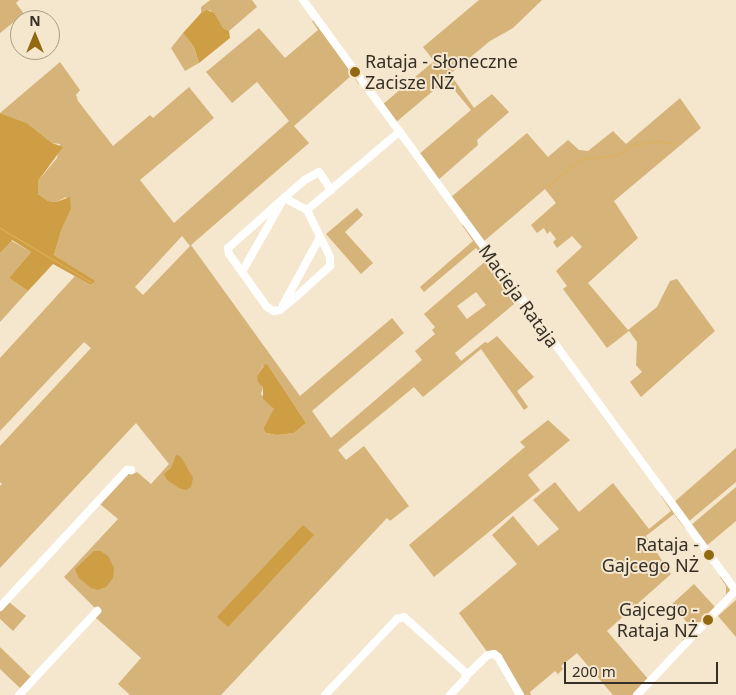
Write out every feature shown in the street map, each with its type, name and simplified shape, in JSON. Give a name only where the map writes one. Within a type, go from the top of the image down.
[{"type":"street","name":"Macieja Rataja","points":[[303,0],[736,591]]},
{"type":"street","points":[[307,210],[399,132]]},
{"type":"street","points":[[284,198],[307,210],[330,258],[330,267],[280,310],[274,311],[269,308],[229,254],[229,246],[284,198],[305,180],[319,172],[331,190]]},
{"type":"street","points":[[242,272],[284,198]]},
{"type":"street","points":[[280,310],[320,237]]},
{"type":"street","points":[[0,607],[127,470],[131,470]]},
{"type":"street","points":[[637,695],[736,591]]},
{"type":"street","points":[[19,695],[97,611]]},
{"type":"street","points":[[325,695],[397,619],[402,617],[409,619],[465,671],[466,676]]},
{"type":"street","points":[[450,695],[488,655],[494,654],[498,657],[520,695]]},
{"type":"shaded area","points":[[0,0],[19,0],[16,3],[21,10],[10,10],[10,25],[0,33]]},
{"type":"shaded area","points":[[210,0],[252,0],[257,7],[229,31],[223,28],[210,10],[201,13],[201,7]]},
{"type":"shaded area","points":[[479,0],[542,0],[513,28],[490,41],[450,74],[474,108],[492,94],[509,112],[477,140],[478,145],[437,181],[418,155],[471,110],[446,80],[395,123],[382,105],[434,61],[423,47]]},
{"type":"shaded area","points":[[207,10],[214,13],[223,28],[229,31],[230,38],[199,63],[194,47],[183,33],[201,13]]},
{"type":"shaded area","points":[[315,20],[351,73],[360,82],[359,84],[352,75],[294,126],[309,143],[191,245],[300,396],[392,318],[404,333],[312,411],[331,438],[422,360],[415,351],[435,334],[432,330],[435,327],[424,314],[488,259],[519,300],[455,353],[461,361],[485,342],[488,343],[497,336],[534,377],[517,391],[528,407],[524,410],[481,349],[423,397],[414,387],[338,450],[346,460],[364,446],[409,506],[390,521],[387,518],[221,695],[130,695],[118,684],[141,658],[95,617],[96,609],[64,577],[118,519],[100,504],[128,473],[131,475],[137,472],[151,484],[169,464],[136,423],[0,568],[0,486],[2,484],[0,482],[0,446],[91,348],[84,342],[0,431],[0,358],[75,276],[91,285],[94,281],[54,255],[61,231],[71,209],[66,197],[56,202],[48,201],[38,194],[38,181],[57,158],[60,144],[52,143],[27,123],[0,113],[60,62],[80,90],[76,95],[78,101],[113,146],[150,115],[153,118],[189,87],[214,118],[140,180],[174,223],[289,121],[257,82],[232,103],[206,72],[259,28],[285,58],[318,30],[312,21]],"holes":[[[182,236],[190,246],[143,295],[135,287]],[[476,292],[486,305],[467,319],[457,306]],[[268,365],[306,423],[294,433],[277,435],[266,433],[263,429],[273,414],[274,409],[261,394],[263,387],[257,376],[263,366]]]},
{"type":"shaded area","points":[[183,33],[194,47],[199,63],[185,71],[171,48]]},
{"type":"shaded area","points":[[680,98],[701,128],[614,201],[638,238],[588,283],[628,330],[657,307],[670,281],[677,279],[715,331],[641,397],[630,382],[642,372],[636,365],[637,342],[629,331],[607,348],[563,289],[567,286],[556,271],[582,247],[572,236],[557,248],[553,242],[556,239],[550,231],[547,234],[544,228],[537,233],[531,225],[556,203],[545,189],[483,242],[450,198],[527,133],[548,157],[568,140],[579,150],[588,151],[613,131],[626,144]]},
{"type":"shaded area","points":[[0,113],[27,123],[52,143],[63,147],[38,181],[38,194],[48,201],[56,202],[70,197],[71,209],[61,231],[54,255],[95,281],[91,285],[53,264],[28,291],[9,278],[31,252],[12,240],[0,253]]},
{"type":"shaded area","points":[[357,208],[363,215],[345,232],[373,263],[361,274],[326,234]]},
{"type":"shaded area","points":[[462,225],[465,225],[486,255],[483,257],[476,248],[424,292],[420,287],[473,241]]},
{"type":"shaded area","points":[[10,240],[31,252],[9,278],[28,291],[0,322],[0,253]]},
{"type":"shaded area","points":[[265,364],[268,365],[306,423],[294,433],[277,435],[266,433],[263,429],[274,409],[263,399],[263,387],[258,382],[257,376]]},
{"type":"shaded area","points":[[548,420],[570,440],[528,475],[540,490],[434,577],[409,545],[525,447],[520,442]]},
{"type":"shaded area","points":[[736,448],[736,482],[688,522],[673,503]]},
{"type":"shaded area","points":[[176,455],[180,456],[193,478],[191,487],[186,490],[167,480],[164,474],[171,468]]},
{"type":"shaded area","points":[[555,482],[579,512],[613,483],[649,529],[671,511],[661,496],[663,496],[686,526],[685,529],[674,514],[646,536],[671,574],[607,631],[648,679],[634,695],[613,695],[577,653],[561,666],[563,669],[558,674],[560,677],[555,671],[530,692],[531,695],[522,695],[499,653],[488,653],[459,613],[517,564],[492,535],[513,516],[538,546],[559,529],[533,500]]},
{"type":"shaded area","points":[[736,487],[736,521],[705,547],[690,526]]},
{"type":"shaded area","points":[[303,525],[314,535],[228,627],[217,617]]},
{"type":"shaded area","points":[[94,551],[100,551],[108,556],[114,568],[113,578],[106,587],[98,590],[91,588],[79,578],[75,569]]},
{"type":"shaded area","points":[[723,576],[731,590],[715,607],[726,594],[726,586],[720,577]]},
{"type":"shaded area","points":[[694,584],[715,607],[683,641],[693,630],[672,604]]},
{"type":"shaded area","points":[[736,600],[736,637],[718,616]]},
{"type":"shaded area","points":[[9,602],[26,616],[13,631],[0,619],[0,609]]},
{"type":"shaded area","points":[[0,647],[32,678],[21,689],[0,669]]},
{"type":"waterway","points":[[547,187],[581,159],[618,155],[633,145],[657,141],[675,144]]},
{"type":"waterway","points":[[0,228],[91,282]]},
{"type":"place","name":"Rataja - Słoneczne Zacisze NŻ","points":[[355,72]]},
{"type":"place","name":"Rataja - Gajcego NŻ","points":[[709,555]]},
{"type":"place","name":"Gajcego - Rataja NŻ","points":[[708,620]]}]
